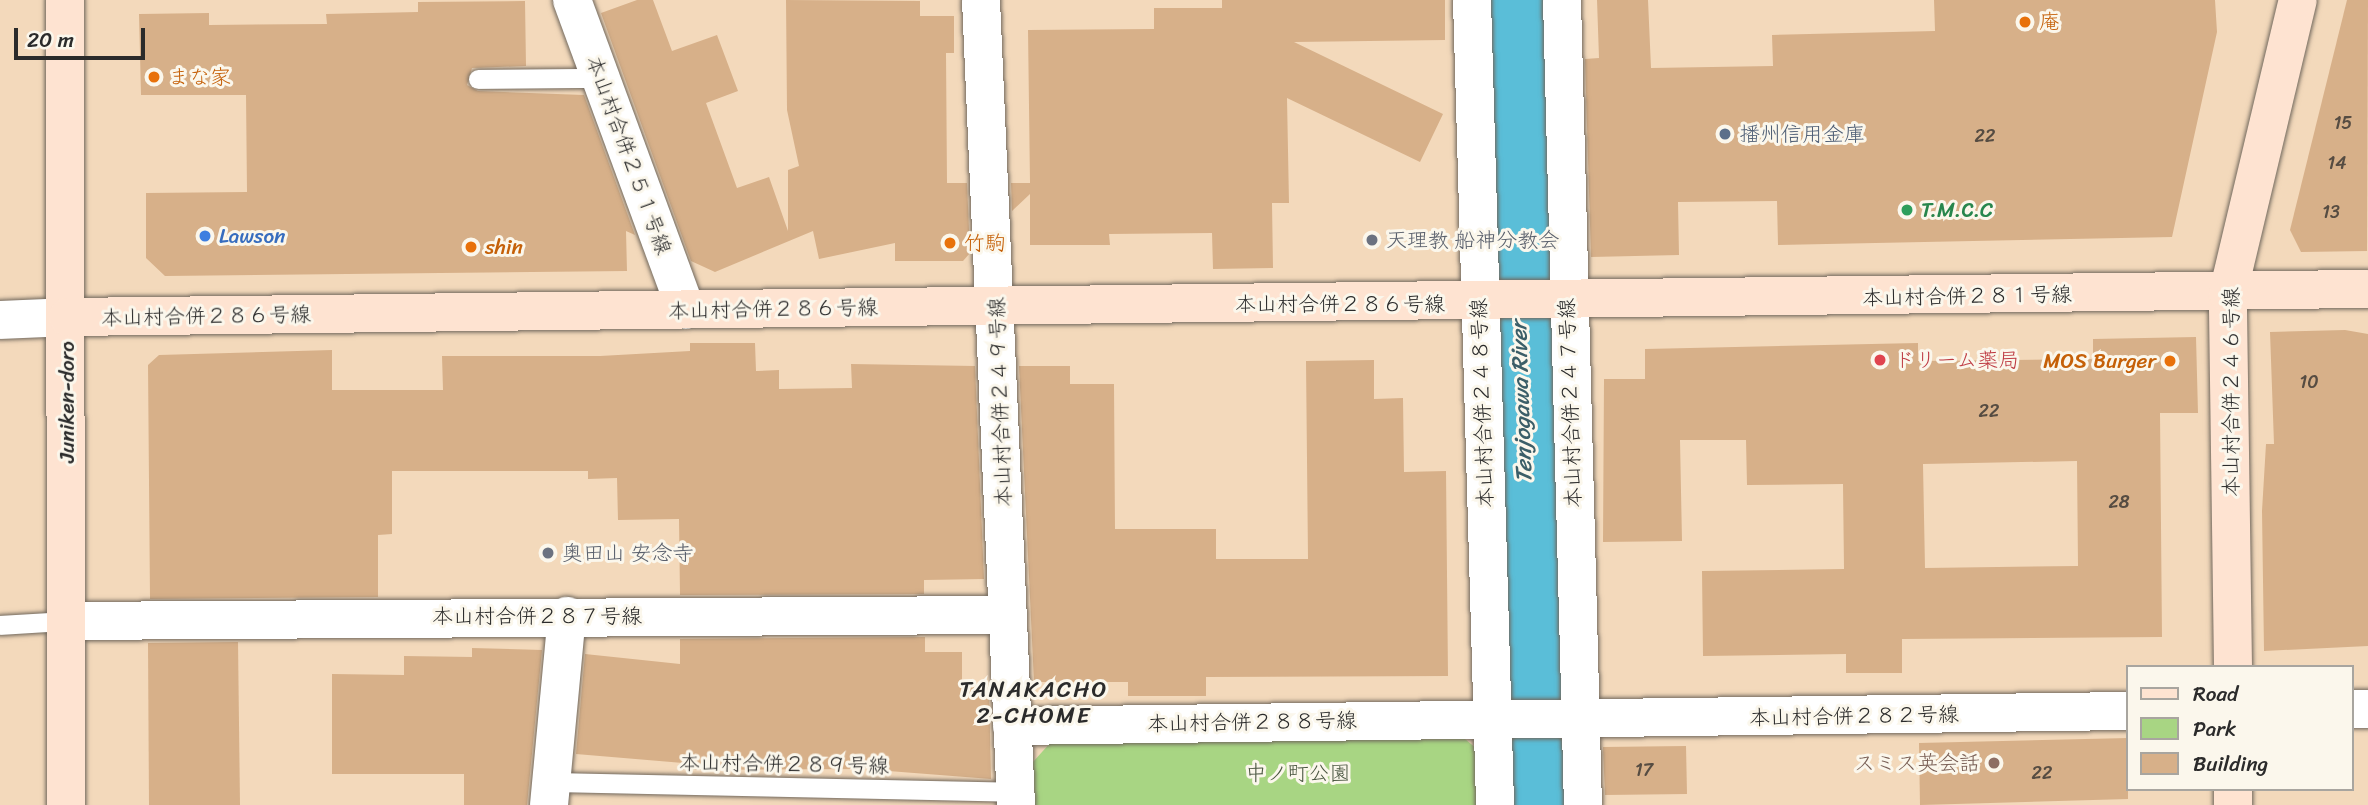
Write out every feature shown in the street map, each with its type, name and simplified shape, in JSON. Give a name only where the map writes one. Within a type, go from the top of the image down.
[{"type":"street","name":"Juniken-doro","points":[[65,0],[68,317],[66,805]]},
{"type":"street","name":"本山村合併２５１号線","points":[[572,0],[686,310]]},
{"type":"street","name":"本山村合併２４９号線","points":[[981,0],[998,306],[1007,615],[1016,798]]},
{"type":"street","name":"本山村合併２４８号線","points":[[1472,0],[1495,805]]},
{"type":"street","name":"本山村合併２４７号線","points":[[1562,0],[1566,300],[1583,805]]},
{"type":"street","name":"本山村合併２４６号線","points":[[2233,665],[2228,293],[2298,0]]},
{"type":"street","name":"本山村合併２８１号線","points":[[1479,303],[2368,289]]},
{"type":"street","name":"本山村合併２８６号線","points":[[68,317],[1479,303]]},
{"type":"street","points":[[0,320],[68,317]]},
{"type":"street","name":"本山村合併２８７号線","points":[[66,621],[1007,615]]},
{"type":"street","points":[[550,794],[567,616]]},
{"type":"street","name":"本山村合併２８２号線","points":[[1492,717],[1580,720],[2126,711]]},
{"type":"street","name":"本山村合併２８８号線","points":[[1012,726],[1492,717]]},
{"type":"lane","points":[[478,79],[599,78]]},
{"type":"lane","points":[[0,625],[66,621]]},
{"type":"lane","name":"本山村合併２８９号線","points":[[550,794],[1016,798]]},
{"type":"green space","name":"中ノ町公園","points":[[1465,739],[1483,754],[1484,805],[1035,805],[1033,762],[1051,742]]},
{"type":"building","points":[[637,0],[653,0],[672,51],[717,35],[738,91],[706,103],[737,188],[769,177],[788,231],[788,170],[799,166],[787,110],[786,0],[920,1],[920,16],[954,16],[954,53],[946,53],[947,183],[967,183],[970,253],[963,261],[895,261],[895,243],[819,259],[813,231],[715,272],[691,261],[601,13]]},
{"type":"building","points":[[1222,0],[1445,0],[1445,40],[1294,42],[1443,114],[1420,162],[1287,98],[1289,203],[1272,203],[1273,268],[1213,269],[1212,233],[1109,234],[1110,245],[1030,245],[1030,194],[1012,211],[1011,183],[1030,183],[1028,30],[1154,29],[1154,8],[1222,8]]},
{"type":"building","points":[[1597,0],[1648,0],[1651,68],[1773,66],[1772,35],[1935,31],[1934,0],[2215,0],[2217,32],[2172,237],[1778,245],[1777,201],[1678,202],[1679,255],[1591,257],[1585,59],[1599,58]]},
{"type":"building","points":[[2347,0],[2368,0],[2367,251],[2301,252],[2290,230]]},
{"type":"building","points":[[525,1],[526,66],[472,68],[467,85],[478,91],[584,95],[635,235],[626,231],[627,271],[165,276],[146,258],[146,193],[247,192],[246,95],[141,95],[139,14],[209,13],[209,25],[327,24],[326,14],[418,12],[418,2]]},
{"type":"building","points":[[2345,330],[2368,334],[2368,646],[2264,651],[2262,511],[2266,444],[2274,444],[2270,332]]},
{"type":"building","points":[[2196,337],[2198,413],[2160,413],[2162,637],[1902,639],[1902,673],[1846,673],[1846,654],[1703,656],[1702,571],[1844,569],[1843,484],[1747,485],[1746,440],[1680,440],[1682,541],[1603,542],[1604,379],[1645,379],[1645,349],[1918,343],[1918,361],[2093,359],[2093,339]],"holes":[[[2077,461],[2078,566],[1925,568],[1923,464]]]},
{"type":"building","points":[[690,343],[755,343],[756,371],[779,370],[779,389],[852,388],[851,364],[975,366],[984,579],[924,580],[924,594],[680,595],[679,519],[618,520],[617,478],[588,479],[588,471],[392,471],[392,534],[378,535],[378,597],[150,599],[148,365],[159,355],[332,350],[332,390],[443,390],[442,356],[600,356],[690,351]]},
{"type":"building","points":[[1374,360],[1374,399],[1403,398],[1404,472],[1446,471],[1448,676],[1206,677],[1206,696],[1128,696],[1128,682],[1034,682],[1019,366],[1070,366],[1070,384],[1114,384],[1115,529],[1216,529],[1216,559],[1308,559],[1306,361]]},
{"type":"building","points":[[925,637],[925,652],[962,652],[962,687],[989,687],[991,779],[863,769],[683,770],[683,763],[576,754],[585,654],[680,664],[680,639]]},
{"type":"building","points":[[238,642],[240,805],[149,805],[148,643]]},
{"type":"building","points":[[472,648],[542,650],[527,805],[464,805],[464,774],[332,774],[332,674],[404,675],[404,656],[472,657]]},
{"type":"building","points":[[2126,738],[2128,799],[1920,805],[1919,743]]},
{"type":"building","points":[[1686,746],[1687,794],[1605,795],[1603,747]]},
{"type":"waterway","name":"Tenjogawa River","points":[[1510,0],[1534,805]]},
{"type":"place","name":"庵","points":[[2025,22]]},
{"type":"place","name":"まな家","points":[[154,77]]},
{"type":"place","name":"播州信用金庫","points":[[1725,134]]},
{"type":"place","name":"T.M.C.C","points":[[1907,210]]},
{"type":"place","name":"Lawson","points":[[205,236]]},
{"type":"place","name":"天理教 船神分教会","points":[[1372,240]]},
{"type":"place","name":"竹駒","points":[[950,243]]},
{"type":"place","name":"shin","points":[[471,247]]},
{"type":"place","name":"ドリーム薬局","points":[[1880,360]]},
{"type":"place","name":"MOS Burger","points":[[2170,361]]},
{"type":"place","name":"奥田山 安念寺","points":[[548,553]]},
{"type":"place","name":"スミス英会話","points":[[1994,763]]},
{"type":"district","name":"TANAKACHO 2-CHOME","points":[[1034,703]]}]
